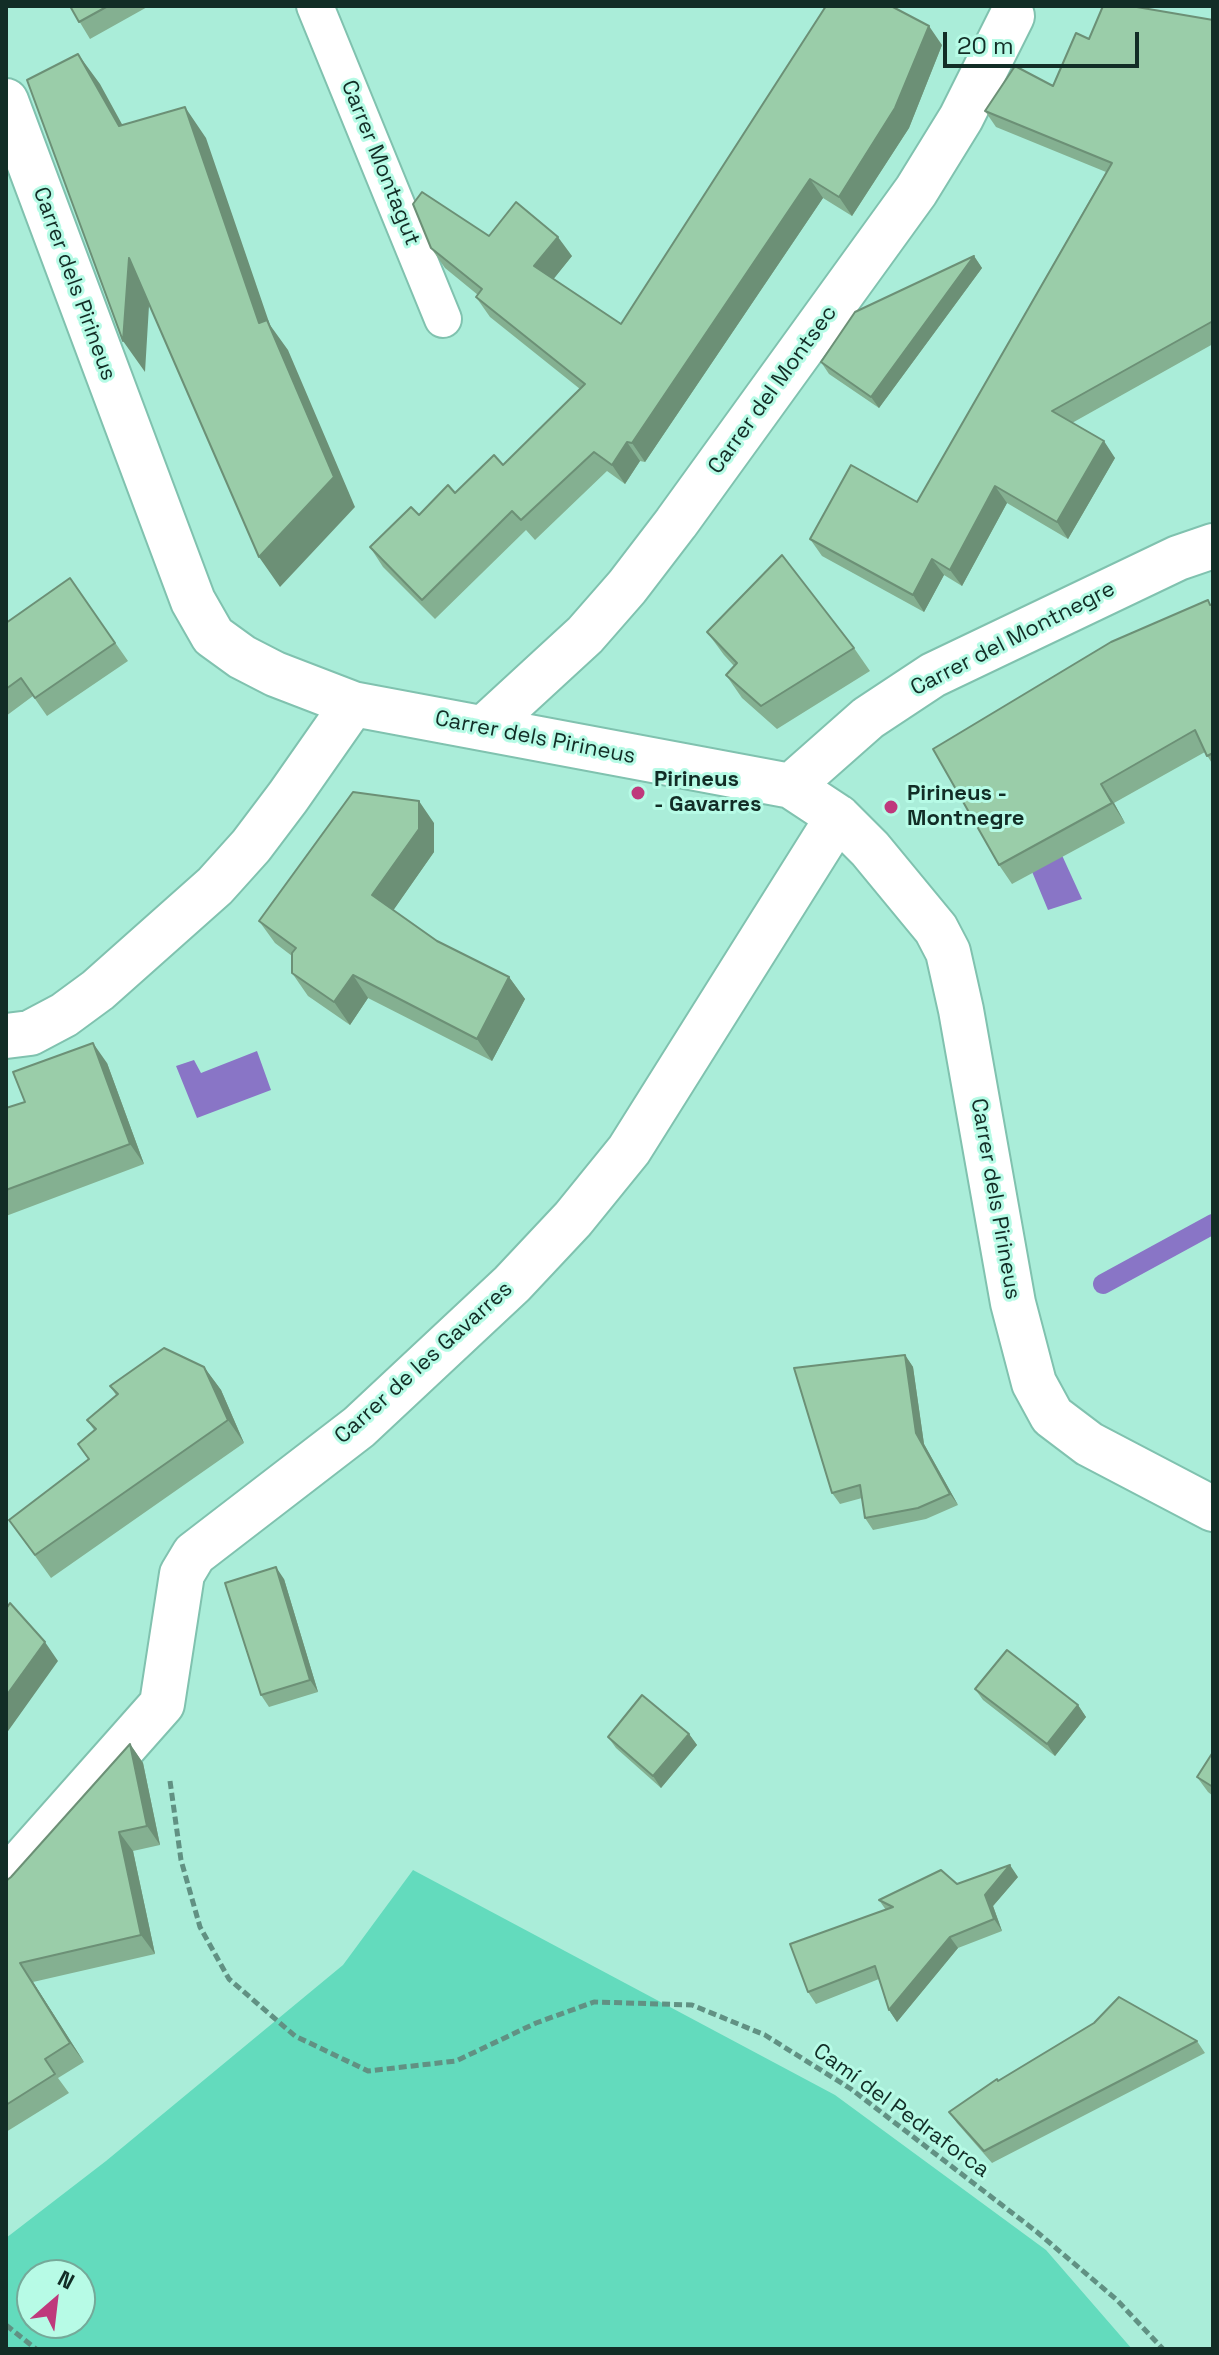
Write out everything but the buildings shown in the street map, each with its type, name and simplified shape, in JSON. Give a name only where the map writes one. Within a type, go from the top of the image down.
[{"type":"street","name":"Carrer del Montsec","points":[[485,727],[585,635],[676,523],[916,191],[961,118],[1012,16]]},
{"type":"street","name":"Carrer dels Pirineus","points":[[6,101],[193,601],[213,636],[242,657],[275,674],[353,704],[791,786],[838,817],[870,849],[936,929],[948,952],[1013,1303],[1034,1383],[1052,1416],[1089,1444],[1213,1509]]},
{"type":"street","name":"Carrer del Montnegre","points":[[791,786],[868,718],[933,675],[1178,558],[1213,546]]},
{"type":"street","points":[[6,1036],[30,1033],[64,1015],[98,990],[215,886],[251,846],[353,704]]},
{"type":"street","name":"Carrer de les Gavarres","points":[[162,1704],[182,1574],[187,1563],[194,1554],[359,1427],[512,1284],[573,1219],[629,1150],[838,817]]},
{"type":"street","points":[[6,1880],[162,1704]]},
{"type":"lane","name":"Carrer Montagut","points":[[315,6],[443,319]]},
{"type":"path","name":"Camí del Pedraforca","points":[[162,1704],[181,1860],[200,1927],[229,1979],[295,2036],[368,2071],[456,2061],[536,2023],[594,2002],[692,2005],[765,2035],[851,2089],[1037,2232],[1117,2300],[1163,2349]]},
{"type":"path","points":[[6,2325],[36,2349]]},
{"type":"green space","points":[[413,1870],[835,2095],[1046,2250],[1132,2349],[6,2349],[6,2238],[106,2161],[343,1965]]},
{"type":"shaded area","points":[[1055,840],[1082,899],[1048,910],[1023,850]]},
{"type":"shaded area","points":[[257,1051],[271,1090],[197,1118],[176,1066],[194,1060],[201,1073]]},
{"type":"waterway","points":[[1103,1284],[1213,1224]]},
{"type":"place","name":"Pirineus - Gavarres","points":[[638,793]]},
{"type":"place","name":"Pirineus - Montnegre","points":[[891,807]]}]
